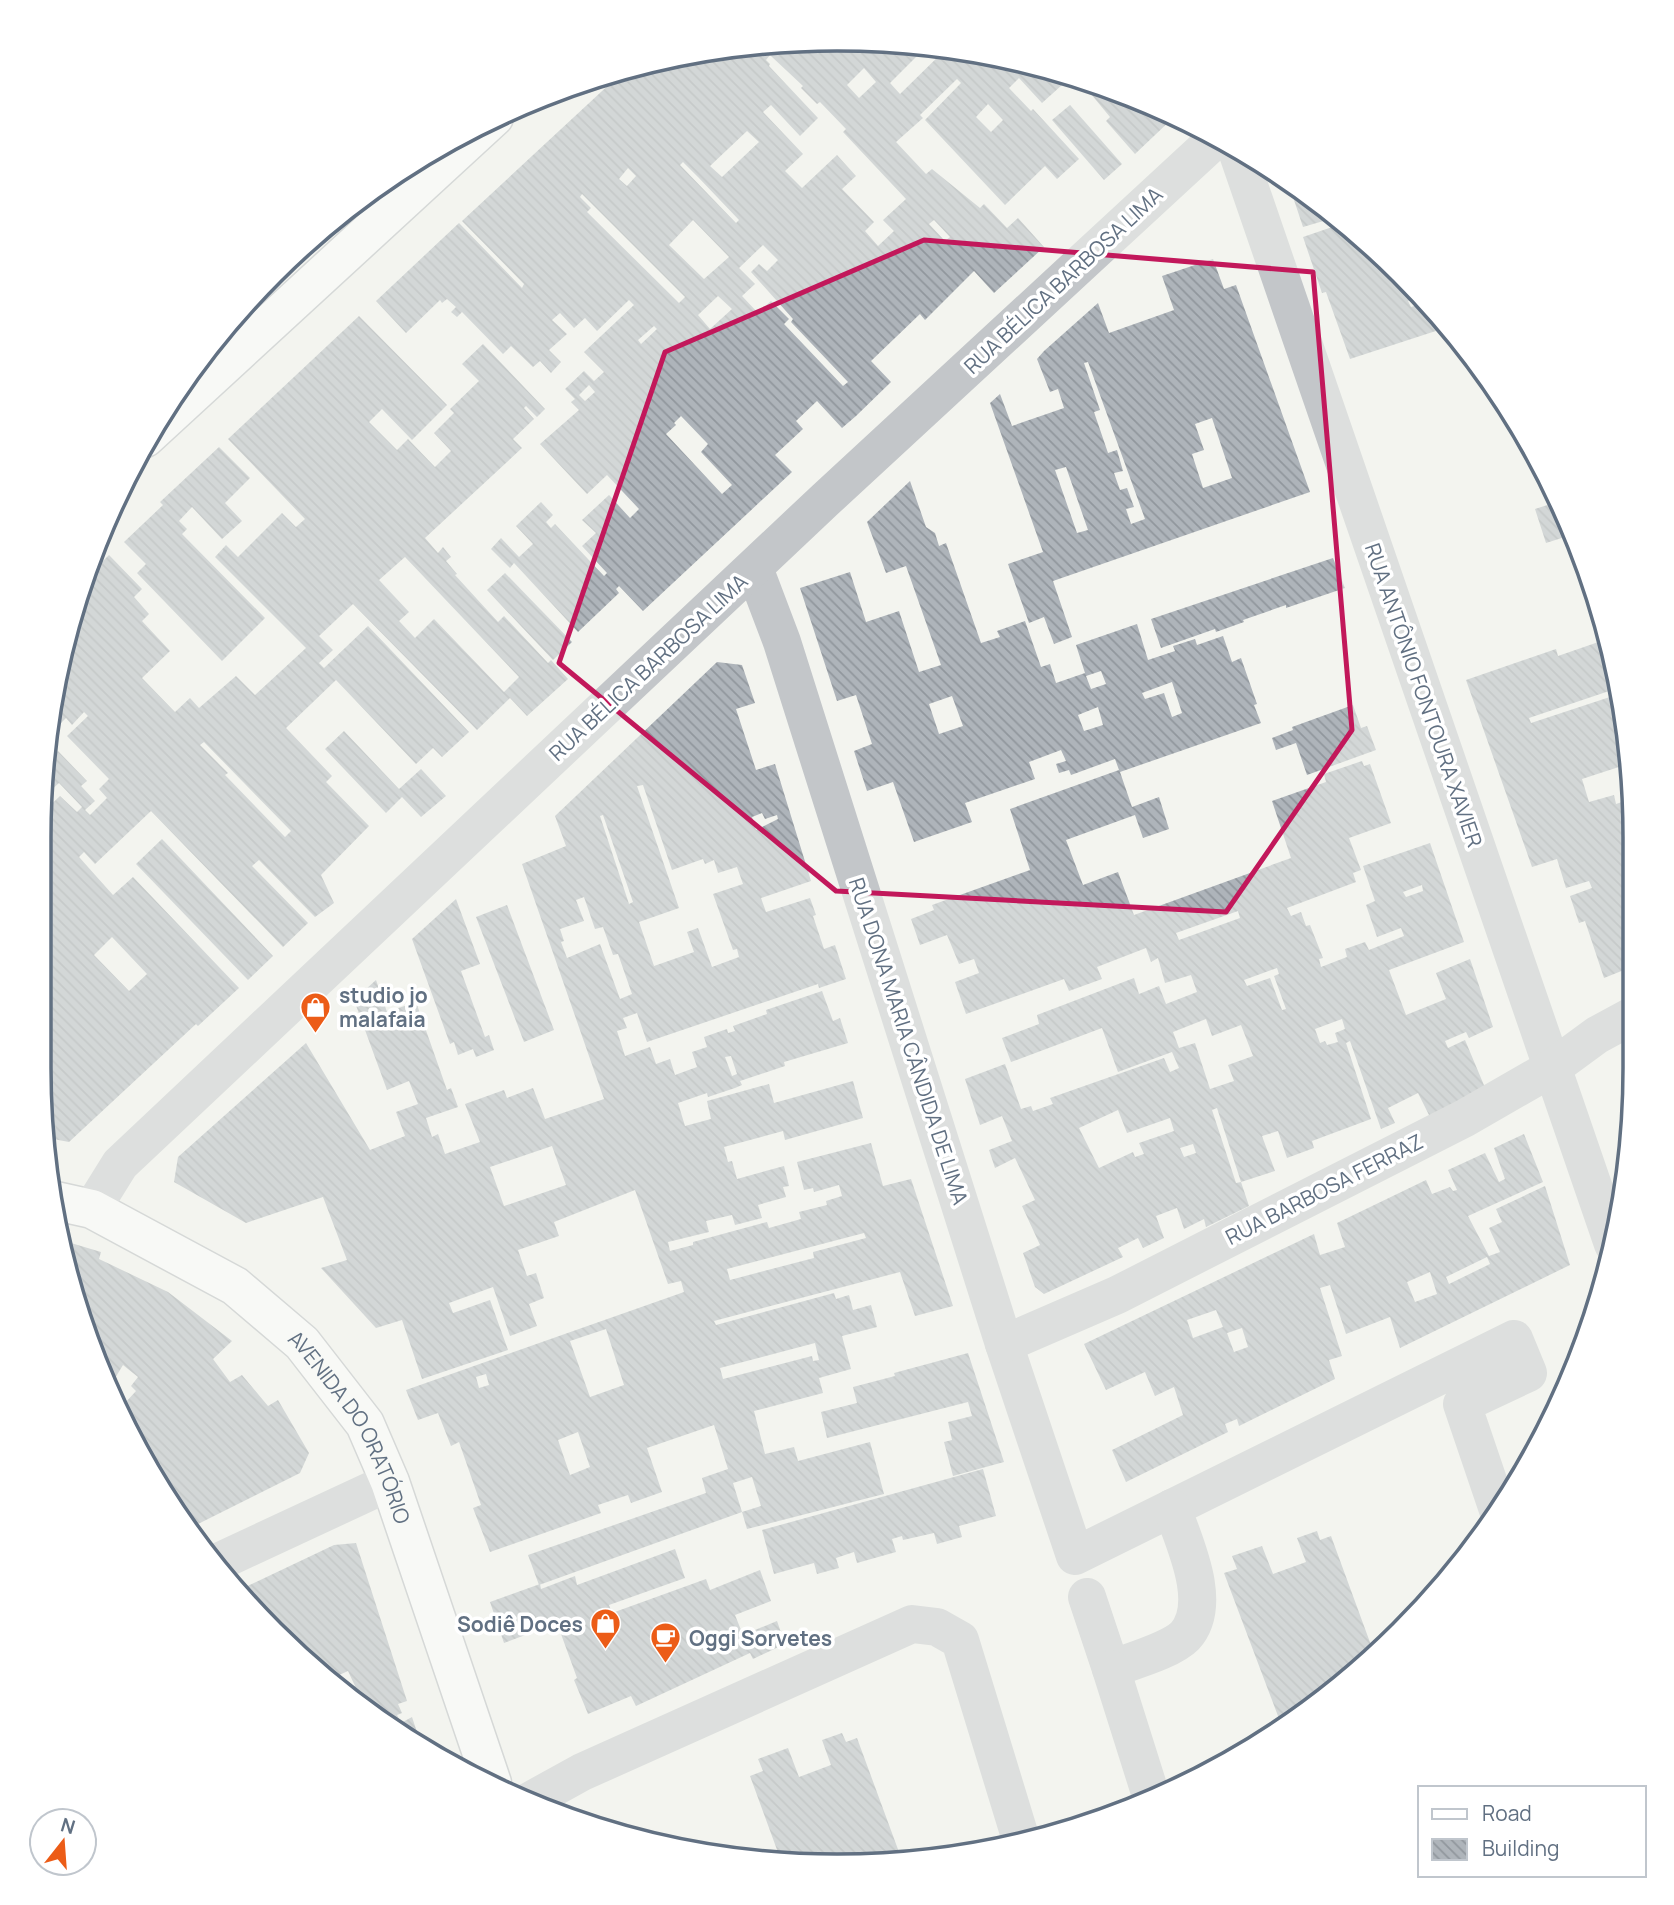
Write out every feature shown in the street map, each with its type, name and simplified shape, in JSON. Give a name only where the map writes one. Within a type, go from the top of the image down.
[{"type":"main road","points":[[179,407],[462,146]]},
{"type":"main road","name":"AVENIDA DO ORATÓRIO","points":[[74,1205],[235,1286],[302,1343],[365,1424],[390,1482],[489,1773]]},
{"type":"street","name":"RUA BÉLICA BARBOSA LIMA","points":[[74,1205],[1209,145]]},
{"type":"street","name":"RUA ANTÔNIO FONTOURA XAVIER","points":[[1242,164],[1607,1226]]},
{"type":"street","name":"RUA DONA MARIA CÂNDIDA DE LIMA","points":[[754,568],[782,642],[1004,1343],[1076,1556],[1172,1508]]},
{"type":"street","name":"RUA BARBOSA FERRAZ","points":[[1004,1343],[1117,1295],[1465,1118],[1552,1068],[1597,1035],[1623,1021]]},
{"type":"street","points":[[1111,1669],[1159,1651],[1185,1635],[1197,1611],[1197,1580],[1172,1508],[1514,1339],[1528,1373],[1462,1404],[1494,1499]]},
{"type":"street","points":[[224,1559],[390,1482]]},
{"type":"street","points":[[1087,1597],[1149,1789]]},
{"type":"street","points":[[540,1795],[582,1772],[912,1624],[937,1627],[960,1640],[1019,1832]]},
{"type":"highlighted area","points":[[924,240],[1313,272],[1352,730],[1226,912],[836,891],[559,663],[665,352]]},
{"type":"building","points":[[837,51],[918,55],[890,83],[900,94],[938,57],[990,66],[1063,84],[1042,103],[1019,78],[1009,88],[1031,111],[1033,109],[1079,159],[1057,179],[1045,166],[1005,205],[925,120],[961,83],[957,79],[920,115],[923,118],[896,142],[926,174],[932,169],[980,208],[984,204],[1007,228],[1018,218],[1044,247],[994,293],[974,271],[925,320],[920,314],[871,361],[891,382],[856,416],[842,428],[817,401],[796,421],[803,429],[775,455],[792,472],[643,611],[619,586],[616,589],[619,593],[578,632],[514,563],[510,568],[491,549],[501,538],[519,557],[533,544],[516,526],[541,502],[553,515],[546,522],[551,528],[555,524],[604,576],[607,573],[582,546],[596,533],[582,520],[609,495],[630,518],[639,509],[607,475],[587,494],[540,444],[579,410],[571,402],[575,399],[565,389],[584,371],[594,381],[604,372],[584,352],[634,305],[629,300],[597,331],[585,318],[574,328],[560,313],[552,320],[567,334],[549,350],[561,362],[551,373],[540,361],[533,367],[511,346],[503,354],[462,312],[457,317],[451,312],[456,307],[447,299],[442,303],[440,300],[406,333],[376,301],[459,223],[522,288],[524,284],[462,221],[608,85],[684,66],[734,57]],"holes":[[[770,55],[803,86],[801,88],[817,104],[820,102],[846,129],[843,132],[906,199],[883,220],[894,231],[878,246],[865,231],[874,222],[842,189],[856,176],[837,155],[802,188],[785,171],[803,154],[763,112],[771,105],[800,136],[818,118],[766,60]],[[864,68],[876,82],[859,98],[847,85]],[[988,104],[1003,120],[991,132],[976,117]],[[747,131],[759,142],[722,177],[710,166]],[[683,162],[739,220],[736,223],[680,165]],[[628,168],[636,176],[627,186],[619,179]],[[582,194],[685,297],[679,303],[587,212],[591,208],[580,197]],[[693,220],[729,257],[704,279],[669,245]],[[934,220],[950,237],[945,241],[929,224]],[[763,245],[778,260],[767,271],[759,264],[751,272],[793,319],[791,322],[848,382],[843,386],[784,324],[789,319],[771,301],[758,313],[742,296],[755,284],[739,268]],[[718,296],[732,309],[710,329],[698,315]],[[654,326],[657,329],[641,344],[638,340]],[[589,385],[595,392],[585,401],[579,395]],[[681,416],[708,444],[701,452],[732,485],[722,494],[666,434],[676,425],[674,423]]]},
{"type":"building","points":[[1089,92],[1167,124],[1135,154],[1106,121],[1110,117]]},
{"type":"building","points":[[1070,105],[1122,164],[1104,180],[1052,120]]},
{"type":"building","points":[[1293,196],[1325,221],[1303,227]]},
{"type":"building","points":[[1332,227],[1393,281],[1411,300],[1408,301],[1411,307],[1416,306],[1438,330],[1350,359],[1326,292],[1322,293],[1303,237]]},
{"type":"building","points":[[1213,259],[1224,289],[1236,285],[1310,492],[1053,581],[1072,637],[1054,644],[1044,617],[1029,623],[1008,564],[1043,552],[990,403],[1000,394],[1012,426],[1064,408],[1058,389],[1050,392],[1037,359],[1098,303],[1109,333],[1174,310],[1162,276]],"holes":[[[1088,362],[1145,519],[1131,524],[1126,509],[1134,507],[1127,488],[1120,490],[1114,473],[1123,471],[1117,450],[1108,453],[1094,412],[1100,410],[1084,363]],[[1212,418],[1232,478],[1203,488],[1192,454],[1204,450],[1195,424]],[[1066,467],[1088,530],[1077,533],[1055,470]]]},
{"type":"building","points":[[359,316],[447,405],[412,440],[382,409],[369,422],[397,450],[408,439],[435,467],[451,451],[434,433],[454,413],[450,409],[479,381],[462,364],[483,344],[545,409],[537,417],[526,406],[524,408],[534,419],[513,439],[522,448],[425,538],[438,553],[443,547],[451,557],[446,561],[457,574],[455,575],[498,622],[504,616],[548,663],[551,660],[568,679],[527,716],[510,698],[477,730],[353,604],[319,636],[333,650],[319,663],[324,668],[368,626],[469,732],[442,757],[433,748],[416,764],[336,680],[286,728],[332,776],[326,782],[369,826],[321,875],[334,903],[315,917],[259,860],[252,866],[308,923],[283,947],[151,811],[95,864],[84,852],[79,857],[113,895],[133,877],[239,988],[198,1026],[196,1024],[69,1142],[54,1139],[51,1068],[52,804],[60,796],[77,812],[82,807],[59,783],[52,789],[52,786],[55,754],[58,751],[87,781],[81,786],[95,801],[85,810],[90,815],[107,798],[99,789],[109,779],[67,736],[88,716],[84,712],[72,725],[66,718],[59,725],[78,634],[100,564],[109,555],[142,589],[134,597],[149,614],[142,621],[170,651],[142,678],[175,712],[190,698],[199,708],[236,676],[255,695],[306,648],[215,557],[226,545],[238,557],[282,513],[296,527],[305,519],[228,439]],"holes":[[[405,557],[519,677],[504,692],[434,619],[415,638],[399,621],[409,612],[379,580]],[[204,742],[291,831],[285,837],[225,775],[228,773],[200,745]],[[112,937],[147,974],[129,991],[94,955]]]},
{"type":"building","points":[[219,447],[250,478],[225,503],[242,521],[222,539],[192,507],[179,521],[187,529],[182,534],[265,618],[222,661],[137,573],[146,564],[124,542],[163,505],[160,502]]},
{"type":"building","points":[[910,481],[926,527],[935,533],[939,546],[946,543],[981,643],[1000,637],[997,631],[1025,621],[1041,667],[1050,664],[1056,683],[1085,673],[1076,645],[1137,624],[1148,660],[1175,651],[1173,646],[1195,639],[1197,645],[1223,636],[1232,662],[1241,658],[1261,723],[1120,772],[1132,807],[1159,797],[1169,829],[1143,838],[1135,815],[1066,840],[1083,885],[1118,872],[1134,915],[1291,858],[1272,801],[1326,782],[1324,774],[1362,761],[1364,766],[1370,764],[1391,823],[1349,838],[1361,870],[1353,873],[1356,882],[1287,908],[1291,916],[1301,912],[1306,926],[1310,925],[1323,958],[1319,959],[1321,967],[1347,957],[1345,949],[1365,942],[1369,950],[1404,936],[1401,928],[1377,937],[1366,905],[1375,901],[1363,866],[1430,843],[1464,942],[1389,970],[1406,1015],[1446,999],[1436,973],[1470,959],[1493,1027],[1469,1038],[1466,1032],[1445,1041],[1448,1048],[1465,1040],[1486,1090],[1430,1117],[1418,1093],[1388,1108],[1395,1123],[1381,1129],[1350,1041],[1346,1043],[1371,1119],[1312,1141],[1314,1148],[1287,1158],[1278,1131],[1262,1136],[1275,1171],[1241,1182],[1249,1206],[1206,1227],[1204,1219],[1184,1229],[1177,1208],[1156,1216],[1164,1238],[1143,1248],[1138,1238],[1118,1248],[1123,1257],[1044,1294],[1035,1287],[1023,1253],[1040,1245],[1022,1206],[1035,1200],[1015,1158],[995,1168],[989,1150],[1012,1141],[1002,1116],[980,1125],[965,1079],[1005,1064],[1021,1109],[1031,1106],[1033,1111],[1053,1104],[1050,1098],[1164,1058],[1170,1072],[1179,1068],[1172,1052],[1118,1072],[1102,1028],[1011,1062],[1002,1038],[1039,1024],[1037,1015],[1134,978],[1139,994],[1159,986],[1166,1004],[1197,992],[1191,975],[1165,983],[1158,958],[1151,962],[1146,948],[1097,967],[1102,979],[1069,991],[1064,979],[966,1014],[955,982],[979,973],[974,959],[959,964],[947,935],[920,945],[911,919],[934,910],[932,905],[1030,870],[1010,809],[1119,770],[1115,759],[1071,775],[1069,770],[1059,773],[1056,764],[1066,761],[1061,750],[1029,762],[1035,779],[965,803],[972,822],[914,842],[893,782],[867,791],[854,751],[872,744],[856,695],[837,701],[800,588],[850,572],[866,622],[899,611],[919,672],[941,665],[906,566],[886,573],[867,522]],"holes":[[[1101,671],[1106,684],[1091,689],[1086,676]],[[1172,682],[1182,713],[1172,717],[1164,693],[1145,699],[1142,693]],[[952,696],[963,726],[939,734],[929,704]],[[1098,707],[1103,725],[1084,731],[1078,715]],[[1422,885],[1423,891],[1406,897],[1403,892]],[[1238,911],[1240,918],[1179,940],[1176,933]],[[1277,968],[1279,974],[1274,976],[1286,1009],[1282,1010],[1270,978],[1247,986],[1244,980]],[[1206,1019],[1212,1036],[1241,1025],[1253,1056],[1228,1065],[1234,1081],[1210,1089],[1195,1043],[1179,1048],[1173,1032]],[[1342,1019],[1345,1029],[1335,1033],[1338,1042],[1327,1045],[1325,1041],[1320,1043],[1315,1029]],[[1217,1108],[1241,1182],[1236,1183],[1212,1110]],[[1118,1110],[1127,1133],[1170,1118],[1174,1131],[1139,1143],[1144,1154],[1135,1157],[1133,1152],[1099,1168],[1079,1128]],[[1193,1144],[1196,1153],[1184,1157],[1180,1148]]]},
{"type":"building","points":[[1549,505],[1564,537],[1546,543],[1535,509]]},
{"type":"building","points":[[1333,558],[1345,588],[1286,608],[1286,605],[1216,632],[1215,629],[1161,648],[1151,619]]},
{"type":"building","points":[[505,573],[572,642],[553,660],[487,590]]},
{"type":"building","points":[[1598,642],[1609,691],[1529,718],[1531,723],[1610,697],[1617,734],[1620,767],[1582,779],[1589,802],[1614,795],[1616,804],[1622,802],[1623,970],[1604,978],[1585,921],[1579,923],[1570,896],[1592,888],[1589,881],[1566,888],[1557,859],[1532,867],[1466,680],[1556,649],[1558,656]]},
{"type":"building","points":[[717,662],[742,665],[755,703],[736,709],[756,770],[775,764],[811,881],[761,898],[766,912],[810,898],[824,949],[835,945],[846,979],[819,988],[818,984],[647,1042],[637,1013],[623,1018],[627,1028],[617,1031],[625,1056],[650,1047],[656,1064],[670,1059],[675,1075],[697,1067],[692,1052],[707,1047],[704,1037],[727,1029],[728,1033],[735,1031],[733,1026],[767,1014],[766,1010],[822,991],[833,1021],[840,1018],[848,1043],[784,1062],[785,1066],[740,1081],[742,1085],[735,1088],[708,1097],[707,1093],[678,1103],[685,1126],[711,1119],[707,1101],[769,1084],[774,1103],[853,1081],[863,1118],[785,1140],[783,1131],[724,1147],[728,1162],[732,1161],[737,1179],[784,1166],[789,1186],[783,1187],[786,1197],[758,1205],[762,1218],[735,1225],[732,1215],[706,1221],[709,1232],[668,1242],[670,1251],[767,1222],[769,1228],[801,1219],[799,1212],[827,1205],[826,1201],[842,1196],[839,1185],[814,1192],[813,1188],[804,1190],[797,1162],[871,1143],[883,1186],[911,1179],[953,1306],[915,1316],[900,1272],[714,1321],[716,1325],[834,1293],[836,1299],[849,1295],[853,1310],[871,1305],[877,1327],[842,1336],[851,1369],[819,1378],[823,1393],[754,1411],[765,1454],[794,1447],[798,1461],[870,1442],[884,1494],[747,1529],[742,1512],[539,1585],[528,1555],[706,1493],[702,1478],[728,1469],[714,1425],[647,1448],[662,1492],[631,1503],[628,1495],[598,1505],[601,1513],[490,1552],[473,1508],[481,1505],[459,1442],[451,1446],[438,1413],[418,1420],[406,1390],[684,1292],[681,1281],[668,1284],[635,1190],[554,1222],[559,1236],[518,1250],[527,1276],[536,1273],[544,1298],[529,1304],[537,1326],[510,1336],[493,1287],[449,1303],[453,1313],[490,1300],[508,1350],[422,1379],[402,1320],[376,1328],[321,1268],[347,1260],[323,1197],[246,1223],[174,1182],[178,1157],[306,1043],[370,1150],[405,1136],[396,1112],[418,1104],[409,1081],[387,1090],[354,1000],[376,980],[387,1012],[416,1002],[447,1090],[451,1088],[458,1107],[426,1118],[432,1137],[438,1134],[445,1154],[480,1142],[465,1104],[504,1090],[507,1098],[533,1088],[545,1119],[604,1099],[522,864],[566,846],[555,816]],"holes":[[[643,785],[672,870],[703,859],[705,864],[714,860],[718,873],[737,867],[743,884],[713,894],[733,950],[737,949],[739,957],[712,967],[698,928],[687,932],[694,952],[654,966],[639,922],[679,908],[637,786]],[[762,813],[765,819],[777,815],[778,819],[756,830],[752,817]],[[603,815],[633,902],[629,904],[600,816]],[[584,897],[595,929],[603,927],[613,955],[618,954],[632,994],[620,999],[600,944],[567,958],[560,929],[584,921],[576,900]],[[731,1056],[737,1074],[732,1076],[725,1057]],[[552,1146],[566,1185],[504,1206],[490,1167]],[[864,1233],[866,1238],[813,1252],[814,1258],[730,1280],[727,1269]],[[606,1329],[624,1385],[590,1397],[570,1341]],[[815,1343],[819,1360],[813,1361],[812,1356],[723,1379],[720,1368]],[[486,1374],[489,1385],[479,1388],[476,1377]],[[578,1432],[590,1467],[570,1475],[558,1440]],[[752,1477],[761,1506],[742,1512],[733,1483]]]},
{"type":"building","points":[[1353,705],[1361,728],[1367,726],[1376,750],[1307,775],[1296,743],[1276,750],[1272,738],[1293,730],[1292,727]]},
{"type":"building","points":[[344,731],[399,789],[421,769],[446,796],[421,817],[402,797],[386,813],[325,749]]},
{"type":"building","points":[[162,839],[273,956],[248,980],[136,864]]},
{"type":"building","points":[[456,899],[480,964],[461,971],[485,1037],[489,1035],[494,1050],[476,1057],[473,1049],[458,1055],[454,1042],[450,1044],[412,939]]},
{"type":"building","points":[[507,905],[554,1030],[524,1042],[476,917]]},
{"type":"building","points":[[1524,1134],[1543,1182],[1468,1216],[1489,1256],[1500,1252],[1489,1228],[1502,1222],[1496,1209],[1545,1186],[1570,1265],[1400,1348],[1390,1317],[1346,1334],[1330,1285],[1320,1288],[1342,1356],[1329,1360],[1335,1379],[1239,1426],[1237,1419],[1225,1424],[1228,1432],[1126,1482],[1112,1450],[1183,1415],[1174,1387],[1155,1396],[1145,1372],[1106,1390],[1084,1344],[1314,1234],[1320,1255],[1345,1247],[1337,1223],[1426,1180],[1432,1194],[1450,1187],[1453,1191],[1457,1190],[1448,1170],[1485,1153],[1499,1182],[1505,1179],[1494,1148]],"holes":[[[1487,1257],[1490,1264],[1449,1284],[1446,1277]],[[1430,1272],[1437,1294],[1415,1302],[1407,1282]],[[1216,1310],[1223,1327],[1193,1338],[1187,1320]],[[1242,1328],[1248,1347],[1234,1352],[1227,1333]]]},
{"type":"building","points":[[71,1243],[101,1252],[99,1259],[168,1292],[232,1341],[213,1359],[230,1382],[242,1375],[268,1406],[278,1400],[309,1453],[300,1473],[197,1525],[156,1461],[132,1416],[126,1402],[136,1391],[131,1386],[138,1377],[123,1365],[115,1378],[92,1321]]},
{"type":"building","points":[[968,1353],[1004,1462],[953,1476],[944,1442],[952,1440],[948,1422],[972,1416],[968,1402],[827,1438],[821,1412],[857,1403],[853,1387]]},
{"type":"building","points":[[983,1469],[996,1516],[959,1526],[962,1537],[937,1544],[934,1533],[903,1540],[902,1536],[892,1539],[896,1552],[857,1563],[854,1552],[836,1558],[839,1568],[817,1574],[814,1563],[774,1574],[762,1530]]},
{"type":"building","points":[[1317,1531],[1320,1540],[1331,1536],[1371,1644],[1316,1692],[1279,1718],[1224,1573],[1237,1569],[1232,1556],[1262,1546],[1273,1574],[1306,1562],[1297,1538]]},
{"type":"building","points":[[356,1543],[407,1701],[398,1704],[402,1713],[397,1715],[401,1722],[352,1687],[355,1686],[348,1671],[338,1675],[319,1659],[281,1624],[246,1587],[334,1545]]},
{"type":"building","points":[[675,1549],[685,1578],[609,1605],[612,1613],[706,1579],[710,1590],[760,1570],[771,1601],[735,1615],[743,1635],[777,1621],[785,1644],[753,1659],[750,1653],[636,1706],[631,1696],[588,1714],[574,1680],[577,1678],[557,1623],[504,1643],[490,1602],[540,1584],[541,1589],[575,1576],[577,1585]]},
{"type":"building","points":[[412,1717],[417,1733],[401,1723]]},
{"type":"building","points":[[842,1733],[846,1742],[857,1738],[899,1852],[778,1852],[750,1776],[763,1771],[758,1759],[788,1748],[799,1777],[831,1765],[822,1740]]},
{"type":"place","name":"studio jo malafaia","points":[[316,1034]]},
{"type":"place","name":"Sodiê Doces","points":[[606,1651]]},
{"type":"place","name":"Oggi Sorvetes","points":[[666,1665]]}]
